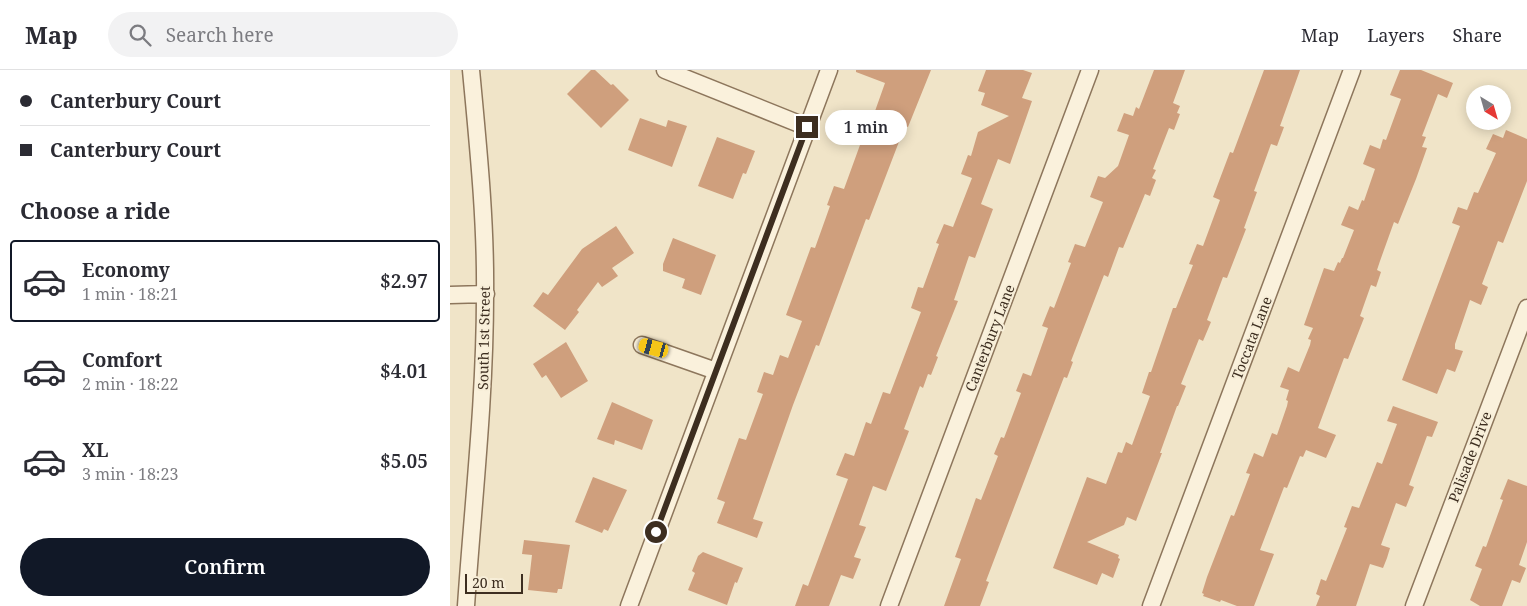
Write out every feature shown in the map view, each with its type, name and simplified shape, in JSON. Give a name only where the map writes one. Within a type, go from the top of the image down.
[{"type":"street","name":"South 1st Street","points":[[466,606],[484,367],[486,294],[481,186],[471,70]]},
{"type":"street","points":[[665,70],[807,127]]},
{"type":"street","points":[[629,606],[829,70]]},
{"type":"street","name":"Canterbury Lane","points":[[889,606],[1090,70]]},
{"type":"street","name":"Toccata Lane","points":[[1151,606],[1352,70]]},
{"type":"street","points":[[450,295],[486,294]]},
{"type":"street","name":"Palisade Drive","points":[[1414,606],[1527,308]]},
{"type":"street","points":[[642,345],[716,371]]},
{"type":"building","points":[[591,70],[595,70],[611,85],[613,84],[629,100],[601,128],[567,94]]},
{"type":"building","points":[[856,70],[931,70],[908,127],[905,126],[869,220],[866,219],[819,346],[816,345],[793,405],[753,519],[763,522],[757,538],[717,523],[725,502],[717,499],[739,438],[746,440],[763,394],[757,392],[764,372],[773,375],[780,355],[788,358],[802,321],[786,315],[811,247],[815,248],[830,206],[827,205],[834,186],[844,189],[860,145],[852,142],[859,124],[869,128],[885,83],[856,72]]},
{"type":"building","points":[[986,70],[1023,70],[1032,73],[1022,98],[1032,101],[1010,164],[998,159],[981,204],[993,209],[975,258],[969,256],[954,300],[958,301],[936,356],[938,357],[931,375],[928,374],[923,388],[920,386],[904,429],[909,431],[886,491],[873,486],[859,525],[866,527],[854,557],[861,559],[853,579],[841,575],[829,606],[795,606],[803,584],[808,586],[848,479],[836,475],[845,453],[854,456],[866,422],[871,424],[883,392],[890,394],[921,312],[911,308],[918,287],[923,288],[939,244],[936,243],[944,224],[953,227],[972,178],[961,174],[968,155],[971,156],[978,132],[1009,116],[981,105],[985,93],[978,91]]},
{"type":"building","points":[[1154,70],[1185,70],[1173,103],[1180,106],[1177,113],[1180,114],[1174,130],[1169,128],[1153,169],[1156,170],[1152,178],[1156,180],[1150,196],[1145,194],[1123,248],[1119,247],[1108,277],[1104,275],[1071,361],[1073,362],[1067,378],[1064,377],[986,581],[989,582],[980,606],[944,606],[961,559],[955,557],[976,498],[981,500],[998,456],[994,454],[1001,437],[1004,438],[1021,393],[1016,391],[1023,373],[1031,376],[1048,328],[1042,326],[1050,306],[1054,308],[1071,263],[1068,262],[1075,244],[1085,247],[1103,202],[1090,197],[1098,176],[1105,178],[1118,166],[1129,135],[1117,131],[1124,113],[1133,116],[1136,107],[1139,109]]},
{"type":"building","points":[[1264,70],[1300,70],[1280,126],[1284,127],[1277,146],[1271,144],[1254,191],[1257,192],[1244,228],[1246,229],[1227,278],[1223,277],[1207,320],[1211,322],[1203,341],[1199,339],[1181,384],[1186,386],[1136,521],[1127,517],[1124,525],[1087,542],[1119,555],[1118,558],[1120,559],[1113,578],[1102,573],[1097,585],[1053,568],[1087,477],[1106,484],[1118,452],[1122,453],[1126,442],[1132,445],[1150,396],[1142,393],[1149,372],[1151,372],[1173,308],[1176,308],[1193,265],[1189,264],[1197,244],[1203,246],[1220,200],[1213,197],[1230,152],[1233,153]]},
{"type":"building","points":[[1400,70],[1421,70],[1453,83],[1447,98],[1438,94],[1422,136],[1426,137],[1422,147],[1427,148],[1416,179],[1398,224],[1394,222],[1377,270],[1381,272],[1376,287],[1371,285],[1360,316],[1364,318],[1348,359],[1344,358],[1318,428],[1336,435],[1326,458],[1306,450],[1303,457],[1300,456],[1287,488],[1284,487],[1260,550],[1274,554],[1254,606],[1237,606],[1203,596],[1204,594],[1202,593],[1207,577],[1231,515],[1234,516],[1250,474],[1246,473],[1254,453],[1263,457],[1272,433],[1277,435],[1287,406],[1288,401],[1286,400],[1289,390],[1280,387],[1288,367],[1299,372],[1310,345],[1311,340],[1308,339],[1313,328],[1304,325],[1324,268],[1334,271],[1338,262],[1340,263],[1343,258],[1354,230],[1341,225],[1349,206],[1358,210],[1362,200],[1364,201],[1375,169],[1363,164],[1370,145],[1380,149],[1383,139],[1386,140],[1401,99],[1390,95]]},
{"type":"building","points":[[640,118],[666,127],[668,120],[687,126],[672,167],[628,150]]},
{"type":"building","points":[[1506,130],[1527,139],[1527,181],[1503,243],[1498,241],[1482,284],[1488,287],[1481,305],[1470,300],[1455,344],[1455,349],[1463,351],[1455,372],[1447,369],[1437,394],[1402,380],[1460,226],[1452,223],[1458,207],[1467,210],[1474,192],[1478,193],[1496,153],[1486,149],[1493,134],[1503,138]]},
{"type":"building","points":[[717,137],[755,151],[746,174],[743,173],[733,199],[698,186]]},
{"type":"building","points":[[616,226],[634,253],[612,268],[618,276],[602,287],[598,282],[565,330],[533,306],[543,292],[548,295],[582,249]]},
{"type":"building","points":[[673,238],[716,255],[701,295],[682,288],[685,279],[663,271],[663,264]]},
{"type":"building","points":[[566,342],[588,381],[561,398],[546,375],[542,378],[533,364]]},
{"type":"building","points":[[612,402],[653,420],[642,450],[615,440],[614,445],[597,439]]},
{"type":"building","points":[[1393,406],[1438,422],[1432,437],[1427,436],[1409,485],[1414,487],[1406,507],[1396,503],[1381,545],[1390,548],[1387,558],[1383,568],[1370,564],[1356,606],[1316,606],[1320,596],[1316,594],[1321,579],[1326,581],[1347,528],[1344,527],[1352,506],[1359,508],[1377,462],[1382,464],[1397,424],[1387,421]]},
{"type":"building","points":[[593,477],[627,490],[608,531],[604,529],[602,533],[575,522]]},
{"type":"building","points":[[1508,479],[1527,486],[1527,542],[1519,565],[1526,568],[1520,583],[1512,580],[1502,606],[1480,606],[1470,600],[1482,569],[1475,566],[1483,546],[1486,547],[1503,500],[1500,499]]},
{"type":"building","points":[[524,540],[570,545],[562,589],[558,589],[557,593],[528,590],[532,555],[522,554]]},
{"type":"building","points":[[703,552],[743,568],[737,583],[735,582],[727,605],[688,590],[695,573],[692,571],[698,556]]},
{"type":"route","points":[[656,532],[807,127]]}]
